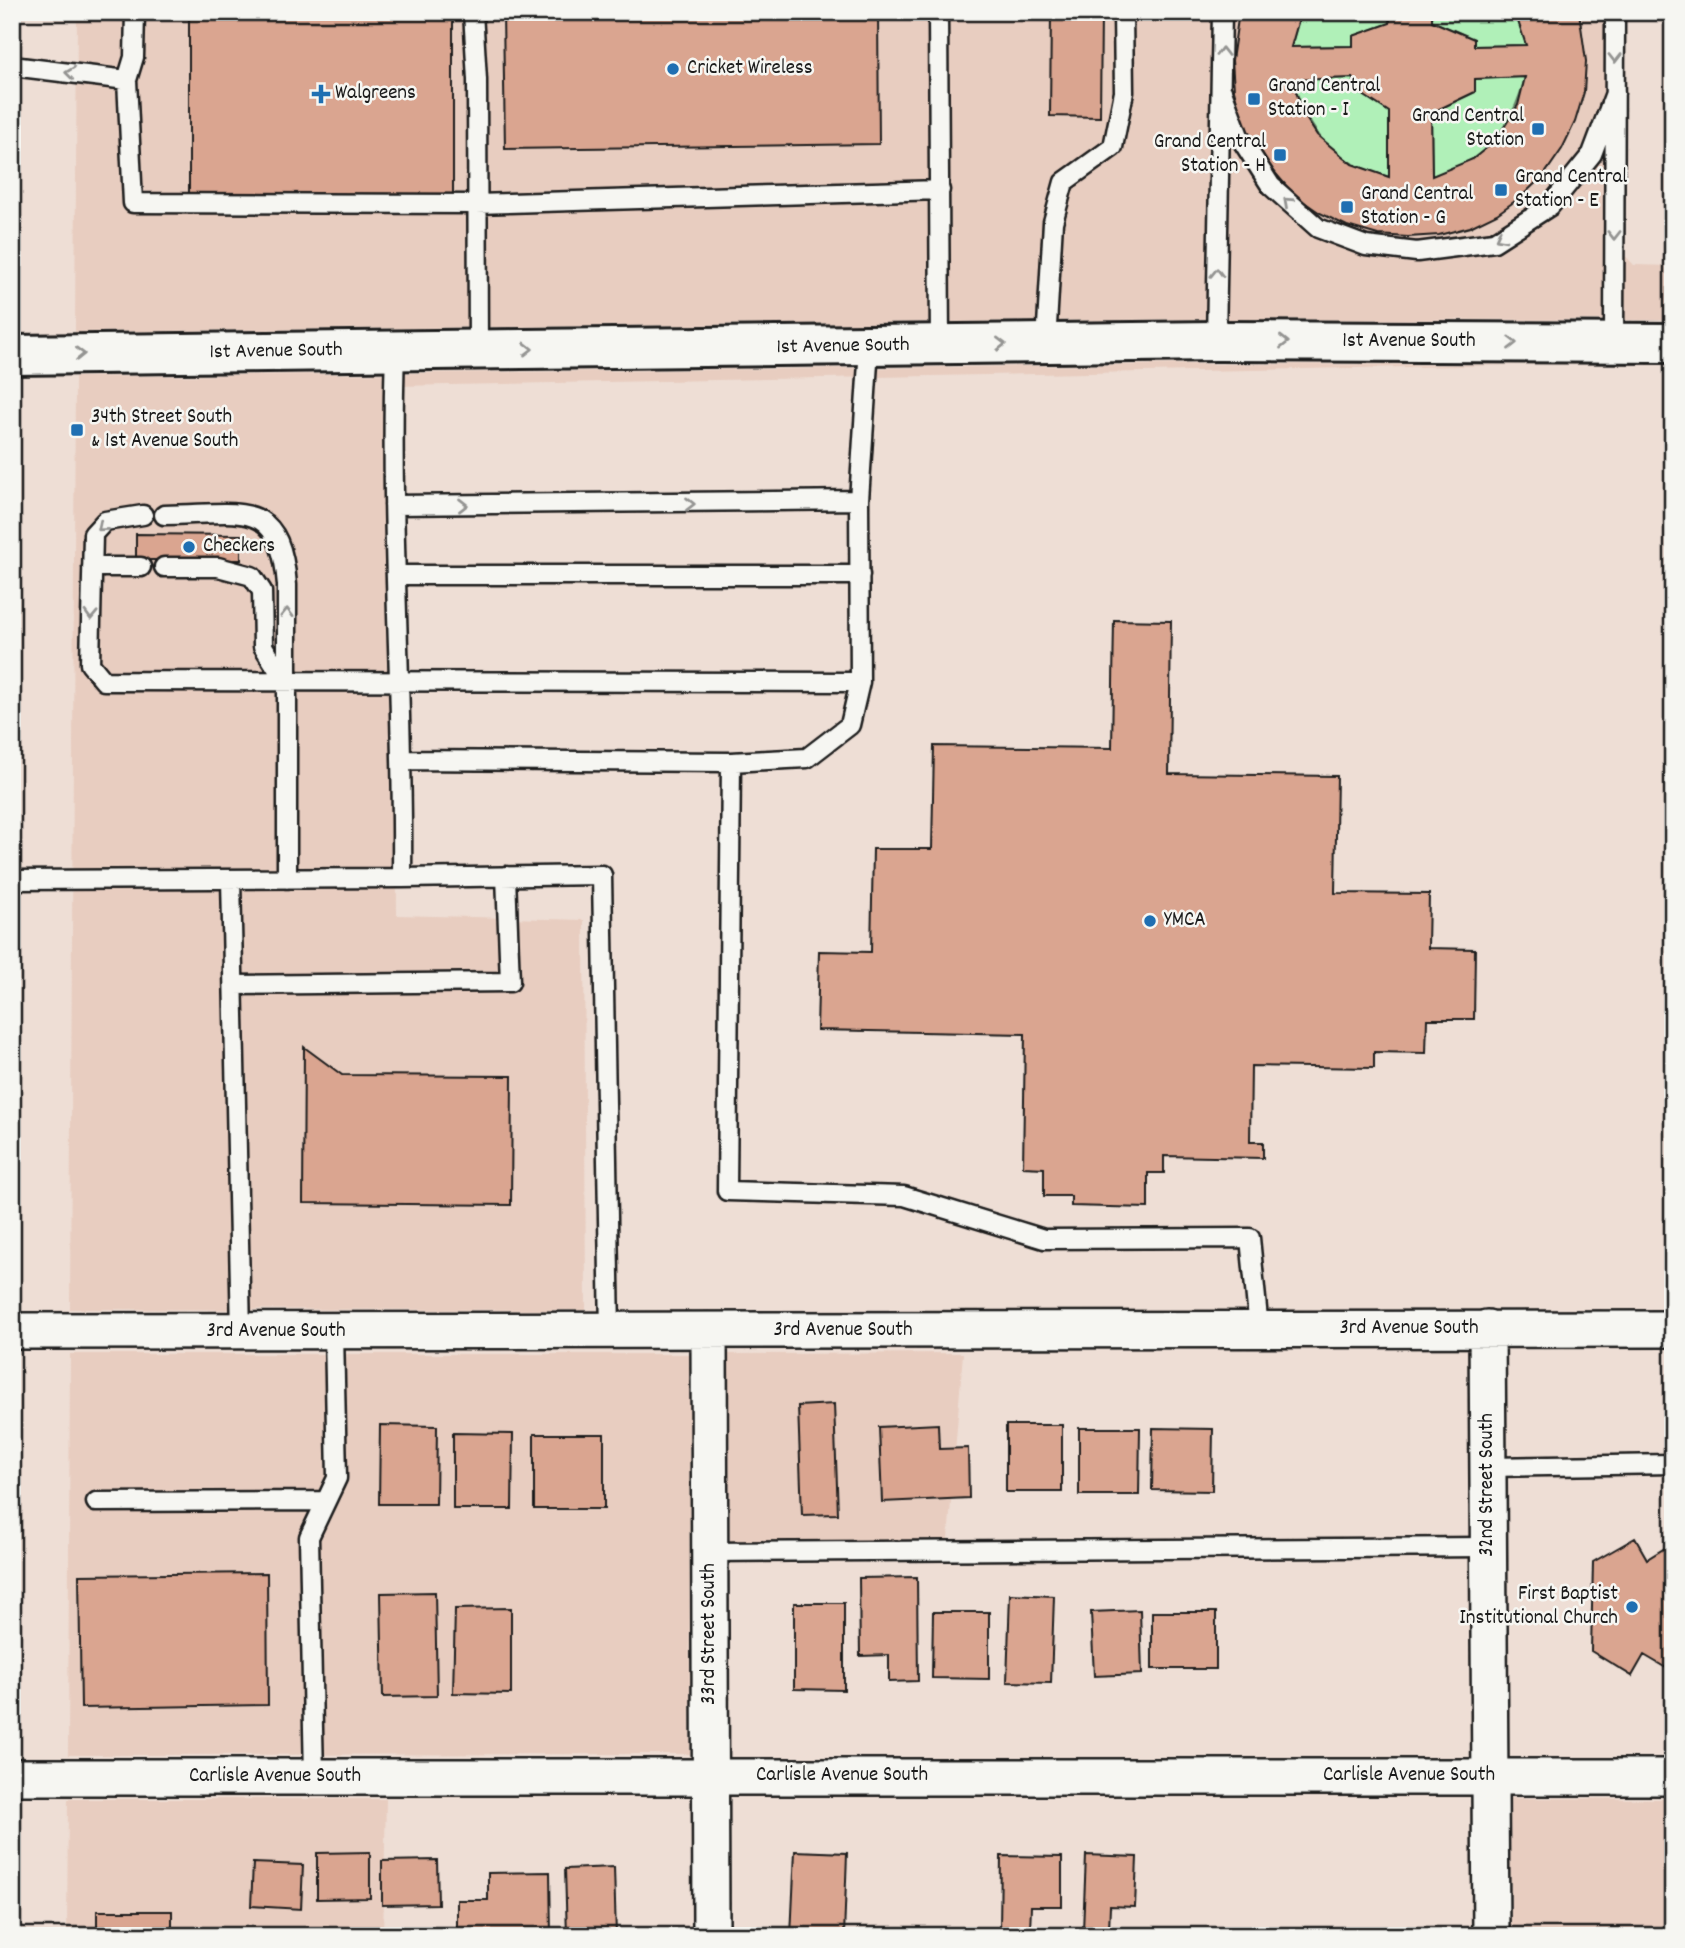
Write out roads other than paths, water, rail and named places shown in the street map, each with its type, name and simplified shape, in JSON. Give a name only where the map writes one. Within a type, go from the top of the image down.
[{"type":"main road","name":"1st Avenue South","points":[[12,355],[1216,341],[1673,342]]},
{"type":"street","name":"32nd Street South","points":[[1487,1328],[1491,1936]]},
{"type":"street","name":"3rd Avenue South","points":[[12,1331],[1673,1329]]},
{"type":"street","name":"33rd Street South","points":[[709,1332],[711,1936]]},
{"type":"street","name":"Carlisle Avenue South","points":[[12,1777],[1673,1777]]},
{"type":"lane","points":[[135,12],[134,57],[127,80],[133,203],[477,204],[940,190]]},
{"type":"lane","points":[[473,12],[478,350]]},
{"type":"lane","points":[[938,12],[940,345]]},
{"type":"lane","points":[[1046,343],[1053,222],[1064,182],[1113,148],[1124,92],[1123,12]]},
{"type":"lane","points":[[1216,341],[1223,13]]},
{"type":"lane","points":[[1613,16],[1614,343]]},
{"type":"lane","points":[[12,66],[127,80]]},
{"type":"lane","points":[[1222,91],[1239,136],[1271,186],[1318,228],[1366,246],[1417,253],[1494,242],[1550,206],[1592,154],[1615,93]]},
{"type":"lane","points":[[403,760],[731,762],[807,758],[850,725],[860,682],[859,500],[869,347]]},
{"type":"lane","points":[[395,351],[394,505],[398,680],[403,760],[402,878]]},
{"type":"lane","points":[[394,505],[859,500]]},
{"type":"lane","points":[[143,515],[105,521],[93,534],[90,664],[104,681],[860,682]]},
{"type":"lane","points":[[164,515],[248,515],[268,523],[279,537],[285,555],[287,879]]},
{"type":"lane","points":[[92,567],[141,568]]},
{"type":"lane","points":[[164,567],[218,567],[252,576],[262,590],[263,646],[285,681]]},
{"type":"lane","points":[[397,575],[860,575]]},
{"type":"lane","points":[[731,762],[727,1191],[904,1196],[1044,1239],[1250,1238],[1259,1329]]},
{"type":"lane","points":[[12,880],[602,875],[610,1332]]},
{"type":"lane","points":[[234,985],[510,982],[506,876]]},
{"type":"lane","points":[[231,879],[241,1332]]},
{"type":"lane","points":[[314,1777],[309,1537],[337,1478],[334,1332]]},
{"type":"lane","points":[[1488,1467],[1673,1464]]},
{"type":"lane","points":[[96,1502],[327,1501]]},
{"type":"lane","points":[[710,1552],[1488,1547]]},
{"type":"place","name":"Cricket Wireless","points":[[673,69]]},
{"type":"place","name":"Walgreens","points":[[321,94]]},
{"type":"place","name":"Grand Central Station - I","points":[[1254,99]]},
{"type":"place","name":"Grand Central Station","points":[[1538,129]]},
{"type":"place","name":"Grand Central Station - H","points":[[1280,155]]},
{"type":"place","name":"Grand Central Station - E","points":[[1501,190]]},
{"type":"place","name":"Grand Central Station - G","points":[[1347,207]]},
{"type":"place","name":"34th Street South & 1st Avenue South","points":[[77,430]]},
{"type":"place","name":"Checkers","points":[[189,547]]},
{"type":"place","name":"YMCA","points":[[1150,921]]},
{"type":"place","name":"First Baptist Institutional Church","points":[[1632,1607]]}]
